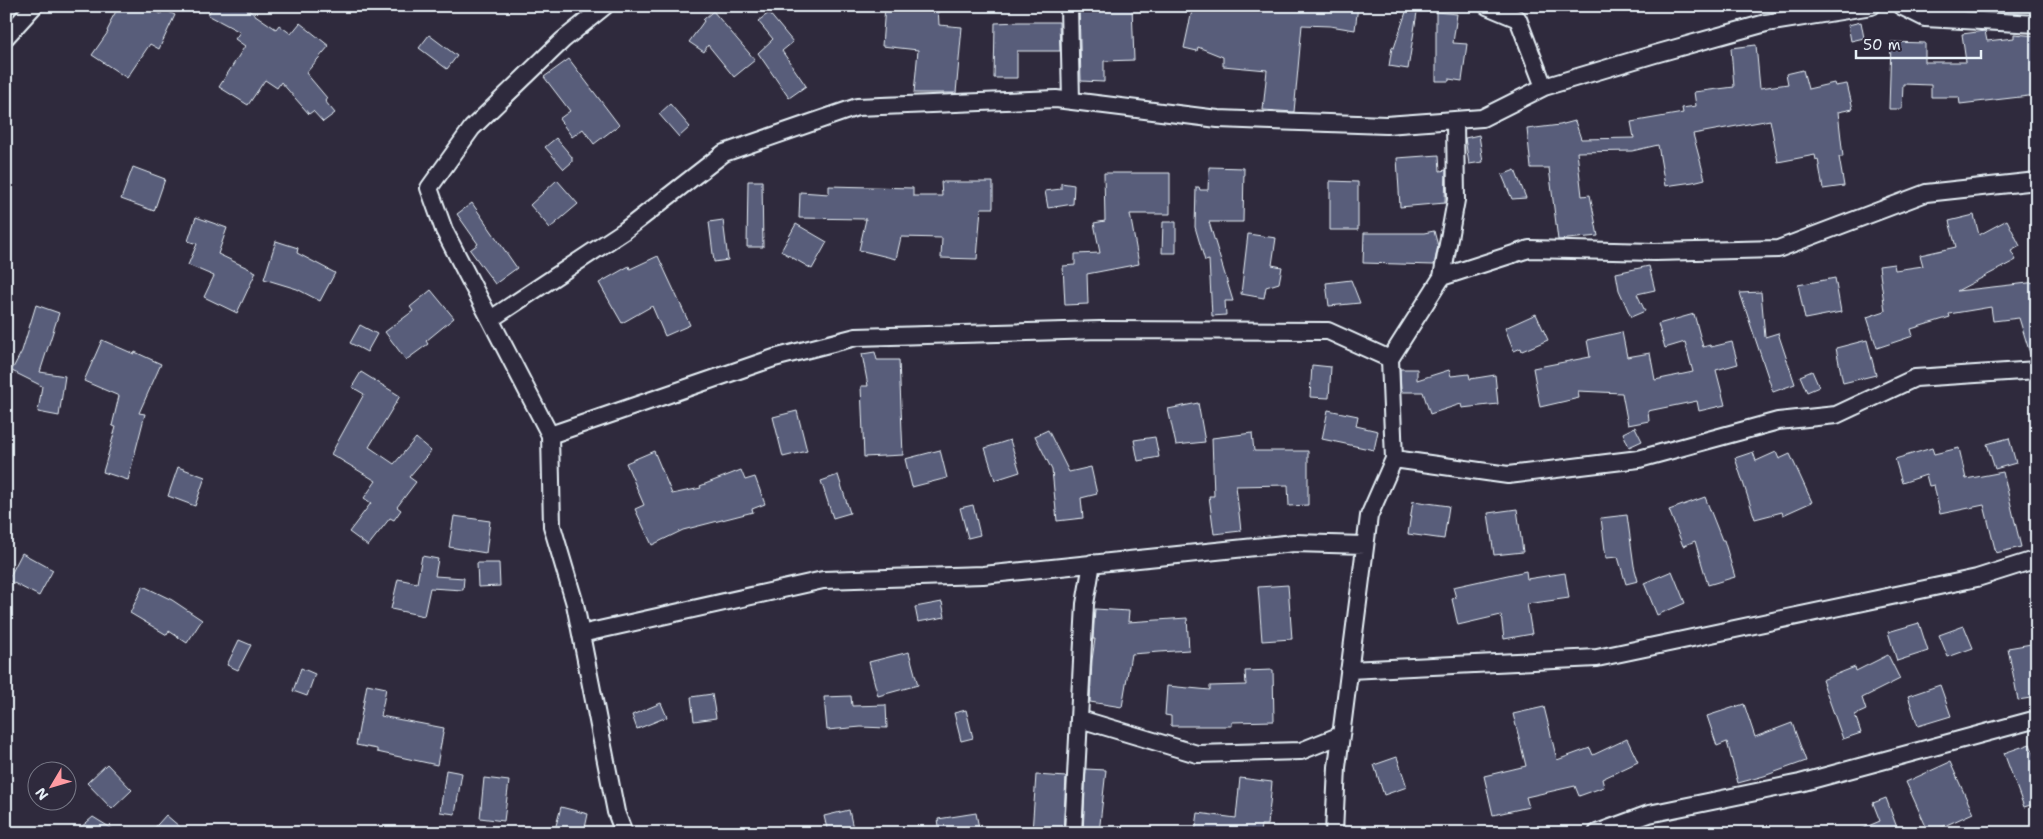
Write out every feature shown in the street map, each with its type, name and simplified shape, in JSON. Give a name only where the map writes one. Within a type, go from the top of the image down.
[{"type":"street","points":[[6,37],[34,6]]},
{"type":"street","points":[[605,6],[563,40],[472,128],[429,188],[444,230],[550,434],[552,526],[575,604],[616,812],[624,833]]},
{"type":"street","points":[[1069,6],[1072,100]]},
{"type":"street","points":[[1487,6],[1518,19],[1544,87]]},
{"type":"street","points":[[491,319],[624,231],[724,153],[857,107],[1056,99],[1218,119],[1386,124],[1482,118],[1544,87],[1766,23],[1872,6]]},
{"type":"street","points":[[1901,6],[1925,18],[2037,24]]},
{"type":"street","points":[[1334,833],[1337,767],[1369,516],[1394,459],[1390,359],[1442,277],[1456,200],[1455,120]]},
{"type":"street","points":[[1442,277],[1529,249],[1655,252],[1778,249],[1926,193],[2037,182]]},
{"type":"street","points":[[550,434],[774,358],[856,337],[1100,330],[1328,331],[1390,359]]},
{"type":"street","points":[[1394,459],[1508,475],[1639,459],[1778,421],[1836,415],[1915,378],[2037,370]]},
{"type":"street","points":[[581,634],[823,580],[984,575],[1294,542],[1365,545]]},
{"type":"street","points":[[1349,670],[1597,658],[1977,578],[2037,560]]},
{"type":"street","points":[[1073,833],[1085,604],[1092,563]]},
{"type":"street","points":[[1080,719],[1197,754],[1301,750],[1341,735]]},
{"type":"street","points":[[1597,833],[1650,814],[1800,783],[2037,719]]},
{"type":"building","points":[[119,6],[146,6],[161,14],[163,9],[175,15],[159,49],[150,44],[127,78],[92,55],[108,32],[110,22]]},
{"type":"building","points":[[213,6],[242,6],[276,29],[279,25],[291,34],[300,23],[329,46],[306,73],[327,98],[325,101],[335,113],[323,122],[313,111],[309,114],[281,82],[277,88],[265,80],[248,105],[219,87],[245,46],[235,39],[240,32],[208,15]]},
{"type":"building","points":[[885,6],[938,6],[939,25],[962,27],[956,93],[914,93],[918,50],[882,46]]},
{"type":"building","points":[[1079,6],[1132,6],[1134,60],[1104,61],[1104,82],[1081,81]]},
{"type":"building","points":[[1193,6],[1358,6],[1355,30],[1330,26],[1302,25],[1294,112],[1263,110],[1267,70],[1223,66],[1223,57],[1198,47],[1197,51],[1184,48]]},
{"type":"building","points":[[1408,6],[1418,6],[1408,69],[1389,66],[1392,47],[1394,48]]},
{"type":"building","points":[[713,11],[755,60],[734,77],[708,45],[704,52],[689,42],[703,20]]},
{"type":"building","points":[[1436,12],[1457,14],[1453,43],[1467,44],[1462,81],[1449,79],[1449,81],[1436,81]]},
{"type":"building","points":[[769,13],[793,42],[782,51],[806,86],[789,98],[758,53],[773,39],[758,21]]},
{"type":"building","points":[[1059,22],[1060,51],[1017,51],[1017,78],[994,78],[995,23]]},
{"type":"building","points":[[1861,22],[1864,38],[1851,41],[1848,25]]},
{"type":"building","points":[[1985,31],[1987,41],[2014,38],[2014,34],[2037,36],[2037,95],[1960,104],[1959,97],[1931,97],[1931,85],[1903,84],[1902,109],[1889,109],[1891,42],[1925,43],[1925,62],[1966,62],[1962,34]]},
{"type":"building","points":[[429,35],[457,56],[447,69],[419,48]]},
{"type":"building","points":[[1756,45],[1760,88],[1788,84],[1786,74],[1803,70],[1808,89],[1834,83],[1835,86],[1847,84],[1853,109],[1838,112],[1843,157],[1839,157],[1844,186],[1823,189],[1818,159],[1816,160],[1815,155],[1778,162],[1770,120],[1693,134],[1705,179],[1693,182],[1665,186],[1658,145],[1632,151],[1577,152],[1582,196],[1590,195],[1598,236],[1558,240],[1549,168],[1531,168],[1527,129],[1575,121],[1581,139],[1634,138],[1631,122],[1683,113],[1682,108],[1696,106],[1694,92],[1734,87],[1731,48]]},
{"type":"building","points":[[569,59],[619,125],[594,144],[583,129],[572,137],[559,119],[570,111],[544,77]]},
{"type":"building","points":[[670,104],[690,127],[679,137],[659,114]]},
{"type":"building","points":[[1479,135],[1483,162],[1469,164],[1465,138]]},
{"type":"building","points":[[556,138],[572,157],[572,162],[564,169],[545,147]]},
{"type":"building","points":[[1439,155],[1440,171],[1446,170],[1445,203],[1400,207],[1397,158]]},
{"type":"building","points":[[133,167],[165,179],[154,211],[121,199]]},
{"type":"building","points":[[1209,167],[1244,168],[1243,222],[1209,222],[1233,301],[1225,301],[1226,315],[1212,316],[1209,260],[1205,261],[1195,227],[1196,187],[1199,187],[1200,190],[1208,190]]},
{"type":"building","points":[[1515,170],[1526,198],[1512,199],[1502,175]]},
{"type":"building","points":[[1104,173],[1170,173],[1170,214],[1130,214],[1139,264],[1087,274],[1088,304],[1065,305],[1063,266],[1075,265],[1075,254],[1100,253],[1094,223],[1105,221]]},
{"type":"building","points":[[557,180],[578,204],[550,228],[530,205]]},
{"type":"building","points":[[748,181],[762,181],[763,247],[747,247]]},
{"type":"building","points":[[1330,181],[1358,182],[1358,230],[1330,230]]},
{"type":"building","points":[[941,182],[993,182],[993,208],[981,208],[977,259],[941,258],[942,238],[901,237],[896,259],[859,250],[866,219],[799,218],[800,192],[829,194],[829,186],[913,188],[913,196],[942,196]]},
{"type":"building","points":[[1061,183],[1074,185],[1073,204],[1048,208],[1045,191],[1061,189]]},
{"type":"building","points":[[472,203],[517,268],[495,284],[470,250],[478,244],[457,214]]},
{"type":"building","points":[[1974,215],[1979,235],[2007,220],[2020,246],[2011,251],[2016,260],[1957,291],[2037,282],[2037,360],[2032,360],[2019,318],[1993,321],[1991,307],[1949,314],[1950,317],[1911,329],[1913,336],[1877,348],[1867,317],[1885,311],[1879,266],[1894,264],[1895,270],[1923,266],[1920,255],[1956,247],[1949,221]]},
{"type":"building","points":[[196,217],[227,228],[218,254],[256,272],[237,313],[204,297],[214,276],[188,265],[197,244],[188,241]]},
{"type":"building","points":[[723,220],[728,260],[714,262],[709,222]]},
{"type":"building","points":[[1163,222],[1176,222],[1176,253],[1162,253]]},
{"type":"building","points":[[796,224],[827,242],[812,269],[781,251]]},
{"type":"building","points":[[1434,231],[1438,246],[1434,265],[1363,263],[1364,233],[1424,233]]},
{"type":"building","points":[[1248,234],[1276,238],[1272,265],[1282,267],[1279,283],[1266,287],[1264,298],[1241,294]]},
{"type":"building","points":[[276,241],[298,248],[297,253],[335,273],[320,301],[297,289],[264,279]]},
{"type":"building","points":[[658,256],[690,325],[665,336],[652,306],[622,323],[599,283],[629,266],[630,269]]},
{"type":"building","points":[[1649,266],[1655,290],[1637,294],[1645,311],[1631,317],[1619,290],[1616,273]]},
{"type":"building","points":[[1835,278],[1841,312],[1805,319],[1798,285]]},
{"type":"building","points":[[1351,280],[1360,303],[1329,306],[1326,283]]},
{"type":"building","points":[[431,290],[454,318],[426,341],[428,344],[406,360],[385,332],[413,311],[410,307]]},
{"type":"building","points":[[1761,292],[1765,337],[1778,333],[1795,384],[1773,392],[1740,293]]},
{"type":"building","points":[[36,305],[59,313],[40,372],[65,376],[59,416],[38,412],[42,386],[10,370],[22,351]]},
{"type":"building","points":[[1536,314],[1548,340],[1522,351],[1521,348],[1514,351],[1505,328]]},
{"type":"building","points":[[1694,314],[1703,347],[1732,342],[1738,364],[1716,370],[1725,405],[1699,411],[1697,401],[1648,411],[1649,421],[1628,425],[1622,393],[1578,391],[1579,398],[1540,407],[1533,368],[1590,357],[1587,340],[1622,332],[1627,357],[1650,353],[1655,380],[1693,372],[1685,342],[1665,348],[1658,324]]},
{"type":"building","points":[[360,325],[377,334],[367,352],[350,343]]},
{"type":"building","points":[[102,340],[161,364],[139,413],[145,414],[128,480],[103,472],[116,427],[112,426],[119,396],[84,381]]},
{"type":"building","points":[[1867,340],[1876,375],[1843,383],[1836,348]]},
{"type":"building","points":[[875,352],[877,360],[899,360],[903,455],[864,457],[861,386],[868,386],[862,354]]},
{"type":"building","points":[[1312,365],[1331,367],[1329,398],[1310,397]]},
{"type":"building","points":[[1400,369],[1417,369],[1417,380],[1449,370],[1451,376],[1469,374],[1470,379],[1495,375],[1498,404],[1462,408],[1461,404],[1430,414],[1423,392],[1401,392]]},
{"type":"building","points":[[1812,371],[1819,387],[1807,392],[1800,376]]},
{"type":"building","points":[[361,372],[400,396],[369,447],[394,464],[416,438],[431,451],[409,477],[416,482],[397,507],[401,510],[394,520],[390,518],[368,546],[349,532],[371,503],[364,498],[376,481],[331,454],[364,394],[352,387]]},
{"type":"building","points":[[1198,403],[1205,442],[1176,445],[1168,409]]},
{"type":"building","points":[[1328,410],[1358,416],[1356,426],[1378,431],[1374,450],[1322,439]]},
{"type":"building","points":[[797,411],[807,451],[783,457],[773,417]]},
{"type":"building","points":[[1635,427],[1642,441],[1629,447],[1623,433]]},
{"type":"building","points":[[1048,430],[1069,472],[1091,467],[1097,494],[1081,498],[1083,518],[1057,521],[1052,470],[1035,436]]},
{"type":"building","points":[[1252,433],[1254,451],[1308,451],[1308,505],[1289,506],[1288,485],[1236,486],[1241,531],[1214,534],[1209,496],[1214,496],[1212,438]]},
{"type":"building","points":[[1155,437],[1159,457],[1138,461],[1134,440]]},
{"type":"building","points":[[2009,438],[2016,463],[1995,469],[1987,444]]},
{"type":"building","points":[[1010,440],[1020,472],[995,480],[985,448]]},
{"type":"building","points":[[1932,448],[1934,454],[1959,448],[1966,479],[2003,472],[2021,547],[1996,553],[1984,505],[1940,514],[1934,485],[1929,486],[1926,475],[1902,483],[1895,459]]},
{"type":"building","points":[[940,450],[947,478],[912,487],[905,459]]},
{"type":"building","points":[[654,451],[672,494],[701,488],[700,486],[741,470],[745,480],[755,477],[765,504],[752,509],[753,512],[683,530],[652,545],[635,509],[644,505],[626,463]]},
{"type":"building","points":[[1753,452],[1756,461],[1776,452],[1779,459],[1790,454],[1812,502],[1783,515],[1782,512],[1755,519],[1735,458]]},
{"type":"building","points":[[178,467],[205,477],[195,506],[168,496]]},
{"type":"building","points":[[838,475],[850,513],[833,518],[821,481]]},
{"type":"building","points":[[1705,497],[1722,540],[1724,540],[1735,577],[1708,585],[1695,541],[1683,546],[1669,510]]},
{"type":"building","points":[[1413,501],[1449,506],[1444,539],[1408,534]]},
{"type":"building","points":[[973,505],[980,535],[968,538],[960,508]]},
{"type":"building","points":[[1517,509],[1523,552],[1494,555],[1488,513]]},
{"type":"building","points":[[1627,515],[1638,581],[1626,584],[1618,557],[1606,558],[1601,518]]},
{"type":"building","points":[[454,516],[490,521],[486,553],[449,547]]},
{"type":"building","points":[[22,553],[53,570],[39,596],[8,580]]},
{"type":"building","points":[[422,556],[438,559],[435,576],[464,578],[463,590],[430,588],[424,616],[391,609],[398,579],[417,583]]},
{"type":"building","points":[[477,563],[499,563],[500,586],[478,587]]},
{"type":"building","points":[[1526,571],[1527,579],[1565,573],[1569,598],[1527,604],[1532,634],[1504,639],[1501,615],[1458,625],[1452,599],[1456,598],[1453,587]]},
{"type":"building","points":[[1672,571],[1685,603],[1657,615],[1644,583]]},
{"type":"building","points":[[1288,585],[1292,639],[1262,641],[1258,587]]},
{"type":"building","points":[[143,586],[172,600],[202,620],[187,643],[169,631],[167,635],[130,613]]},
{"type":"building","points":[[942,602],[945,617],[918,622],[915,607]]},
{"type":"building","points":[[1095,609],[1129,611],[1128,622],[1187,618],[1189,650],[1131,654],[1122,707],[1090,702],[1095,639],[1093,639]]},
{"type":"building","points":[[1919,623],[1928,651],[1897,661],[1888,632]]},
{"type":"building","points":[[1964,626],[1973,648],[1948,657],[1939,635]]},
{"type":"building","points":[[239,640],[251,645],[238,670],[227,665]]},
{"type":"building","points":[[2037,643],[2037,697],[2018,700],[2008,648]]},
{"type":"building","points":[[909,652],[918,685],[878,696],[869,662]]},
{"type":"building","points":[[1888,655],[1900,679],[1862,698],[1866,710],[1855,715],[1861,733],[1843,739],[1822,680],[1855,667],[1856,671]]},
{"type":"building","points":[[301,668],[315,674],[307,696],[293,691]]},
{"type":"building","points":[[1273,670],[1274,721],[1232,722],[1232,726],[1171,726],[1171,716],[1165,715],[1167,686],[1210,690],[1210,686],[1246,685],[1245,671]]},
{"type":"building","points":[[367,684],[386,688],[381,716],[444,728],[437,765],[377,752],[377,749],[356,745]]},
{"type":"building","points":[[1940,685],[1951,716],[1918,726],[1908,696]]},
{"type":"building","points":[[712,694],[716,718],[694,721],[691,697]]},
{"type":"building","points":[[851,696],[852,706],[886,705],[887,728],[861,727],[827,730],[824,697]]},
{"type":"building","points":[[661,703],[667,717],[637,729],[632,715]]},
{"type":"building","points":[[1744,704],[1755,737],[1792,723],[1806,761],[1738,783],[1727,742],[1717,746],[1707,716]]},
{"type":"building","points":[[1544,707],[1557,760],[1590,748],[1593,755],[1627,739],[1638,762],[1602,779],[1604,787],[1579,796],[1575,786],[1526,797],[1529,807],[1493,815],[1484,776],[1526,766],[1513,714]]},
{"type":"building","points":[[966,710],[973,738],[961,741],[954,713]]},
{"type":"building","points":[[2030,744],[2037,763],[2037,803],[2024,807],[2004,753]]},
{"type":"building","points":[[1397,757],[1407,787],[1384,795],[1374,765]]},
{"type":"building","points":[[1950,762],[1973,813],[1929,833],[1906,782]]},
{"type":"building","points":[[107,764],[132,790],[112,809],[87,783]]},
{"type":"building","points":[[1086,769],[1106,770],[1099,833],[1083,833]]},
{"type":"building","points":[[446,770],[462,773],[455,814],[440,812]]},
{"type":"building","points":[[1036,775],[1066,777],[1063,833],[1032,832]]},
{"type":"building","points":[[484,778],[509,781],[504,821],[480,818]]},
{"type":"building","points":[[1240,778],[1272,782],[1268,825],[1261,825],[1260,833],[1195,833],[1198,813],[1236,818]]},
{"type":"building","points":[[1886,798],[1899,833],[1852,833],[1880,821],[1873,803]]},
{"type":"building","points":[[561,807],[588,814],[584,833],[554,833]]},
{"type":"building","points":[[849,810],[854,833],[828,833],[824,816]]},
{"type":"building","points":[[976,813],[980,833],[940,833],[938,819]]},
{"type":"building","points":[[166,815],[187,833],[150,833]]},
{"type":"building","points":[[93,817],[119,833],[74,833]]}]
